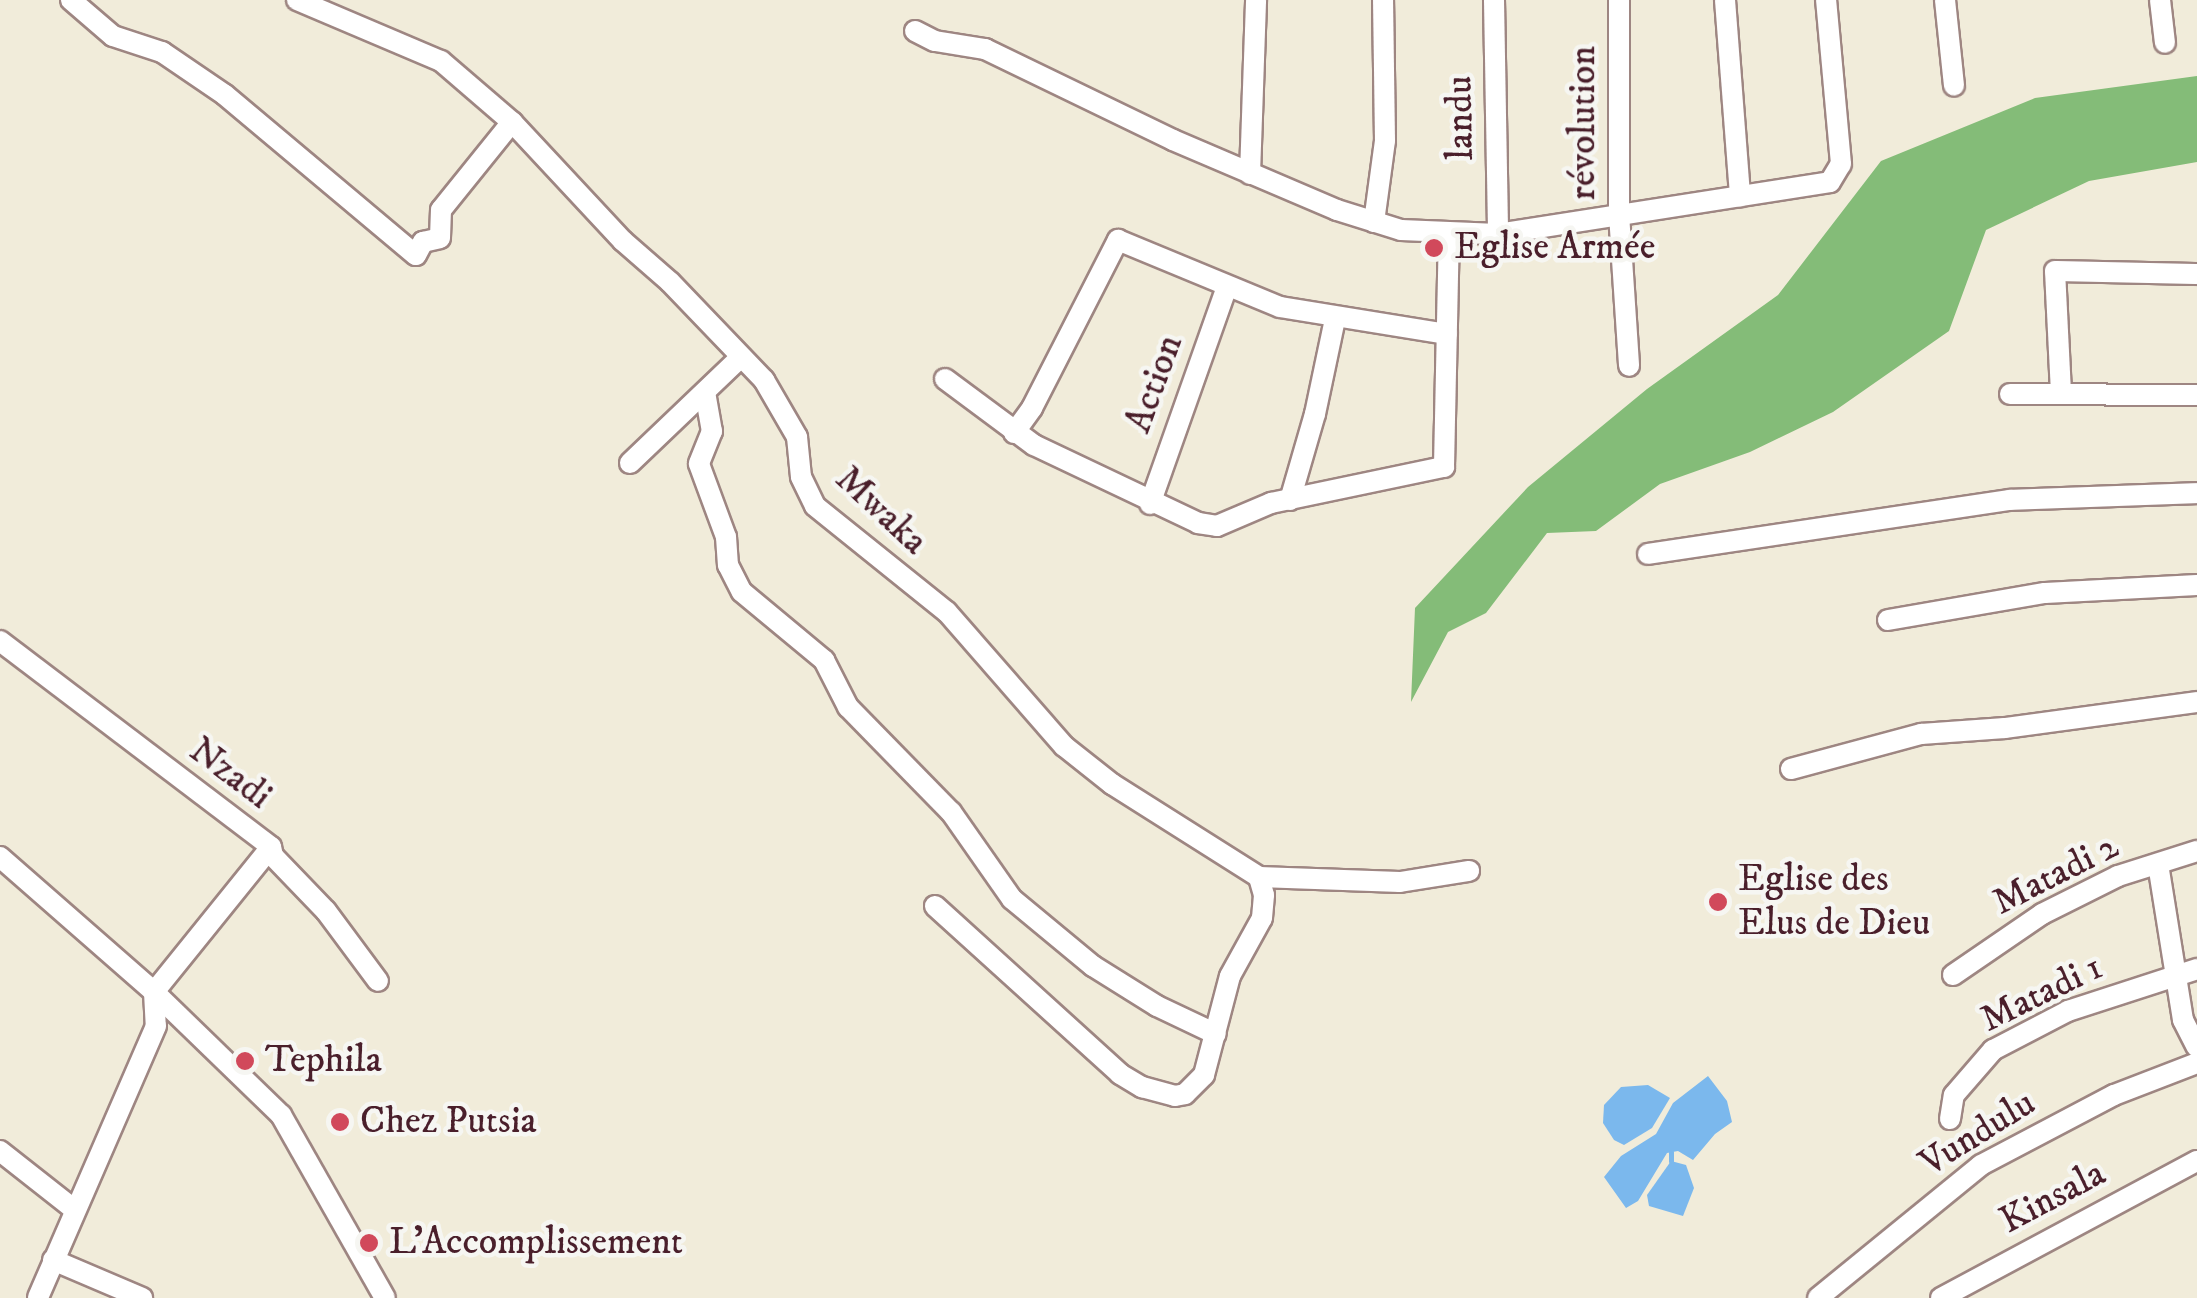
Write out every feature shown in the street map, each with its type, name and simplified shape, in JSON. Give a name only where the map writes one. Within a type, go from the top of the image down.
[{"type":"street","points":[[71,0],[113,36],[162,52],[225,95],[416,256],[423,242],[440,238],[441,210],[512,122]]},
{"type":"street","name":"Mwaka","points":[[297,0],[441,61],[512,122],[764,380],[797,437],[801,478],[815,506],[947,612],[1064,746],[1112,784],[1258,878]]},
{"type":"street","points":[[1250,174],[1256,0]]},
{"type":"street","points":[[1374,222],[1385,141],[1383,0]]},
{"type":"street","name":"landu","points":[[1494,0],[1498,234]]},
{"type":"street","name":"révolution","points":[[1619,0],[1619,214],[1629,366]]},
{"type":"street","points":[[1725,0],[1740,196]]},
{"type":"street","points":[[915,31],[935,41],[985,49],[1250,174],[1374,222],[1401,230],[1498,234],[1824,184],[1836,176],[1842,164],[1826,0]]},
{"type":"street","points":[[1945,0],[1954,86]]},
{"type":"street","points":[[2160,0],[2165,43]]},
{"type":"street","points":[[945,379],[1014,433],[1150,504],[1217,526],[1271,503],[1444,467],[1449,234]]},
{"type":"street","points":[[1014,433],[1032,408],[1118,240],[1280,307],[1334,319],[1447,334]]},
{"type":"street","points":[[2061,393],[2055,270],[2197,274]]},
{"type":"street","name":"Action","points":[[1150,504],[1227,288]]},
{"type":"street","points":[[1290,500],[1315,414],[1334,319]]},
{"type":"street","points":[[630,463],[740,358]]},
{"type":"street","points":[[705,392],[712,431],[700,464],[726,538],[728,564],[742,592],[824,660],[848,707],[951,812],[1012,898],[1093,966],[1158,1006],[1216,1034]]},
{"type":"street","points":[[2010,394],[2197,395]]},
{"type":"street","points":[[1648,554],[1991,502],[2197,493]]},
{"type":"street","points":[[1888,620],[2045,593],[2197,584]]},
{"type":"street","name":"Nzadi","points":[[0,642],[271,848],[154,992]]},
{"type":"street","points":[[1791,769],[1921,734],[2005,728],[2197,702]]},
{"type":"street","points":[[271,848],[273,856],[326,911],[378,981]]},
{"type":"street","name":"Matadi 2","points":[[1953,975],[2042,914],[2118,876],[2197,851]]},
{"type":"street","points":[[0,857],[154,992],[281,1114],[385,1298]]},
{"type":"street","points":[[2158,864],[2187,1032],[2197,1046]]},
{"type":"street","points":[[934,906],[1120,1074],[1166,1096],[1185,1094],[1204,1076],[1230,976],[1262,918],[1264,895],[1258,878],[1400,882],[1470,871]]},
{"type":"street","name":"Matadi 1","points":[[1950,1120],[1954,1095],[1993,1050],[2068,1011],[2197,970]]},
{"type":"street","points":[[38,1298],[156,1026],[154,992]]},
{"type":"street","name":"Vundulu","points":[[1818,1298],[1839,1276],[1980,1165],[2114,1096],[2197,1063]]},
{"type":"street","points":[[0,1151],[75,1210]]},
{"type":"street","name":"Kinsala","points":[[1941,1298],[2197,1161]]},
{"type":"street","points":[[53,1260],[142,1298]]},
{"type":"green space","points":[[2197,76],[2197,162],[2089,181],[1986,230],[1949,331],[1833,412],[1750,452],[1660,484],[1596,531],[1547,533],[1486,613],[1448,632],[1411,702],[1415,608],[1528,487],[1647,389],[1778,295],[1881,161],[2035,98]]},
{"type":"water","points":[[1708,1076],[1727,1101],[1732,1122],[1715,1134],[1693,1160],[1678,1151],[1667,1153],[1638,1201],[1626,1208],[1604,1177],[1621,1156],[1656,1134],[1673,1103]]},
{"type":"water","points":[[1648,1085],[1670,1098],[1652,1128],[1624,1145],[1614,1140],[1603,1123],[1604,1105],[1621,1087]]},
{"type":"water","points":[[1671,1161],[1686,1165],[1694,1188],[1683,1216],[1649,1206],[1647,1195]]},
{"type":"waterway","points":[[1671,1152],[1671,1161]]},
{"type":"place","name":"Eglise Armée","points":[[1434,248]]},
{"type":"place","name":"Eglise des Elus de Dieu","points":[[1718,902]]},
{"type":"place","name":"Tephila","points":[[245,1061]]},
{"type":"place","name":"Chez Putsia","points":[[340,1122]]},
{"type":"place","name":"L'Accomplissement","points":[[369,1243]]}]
